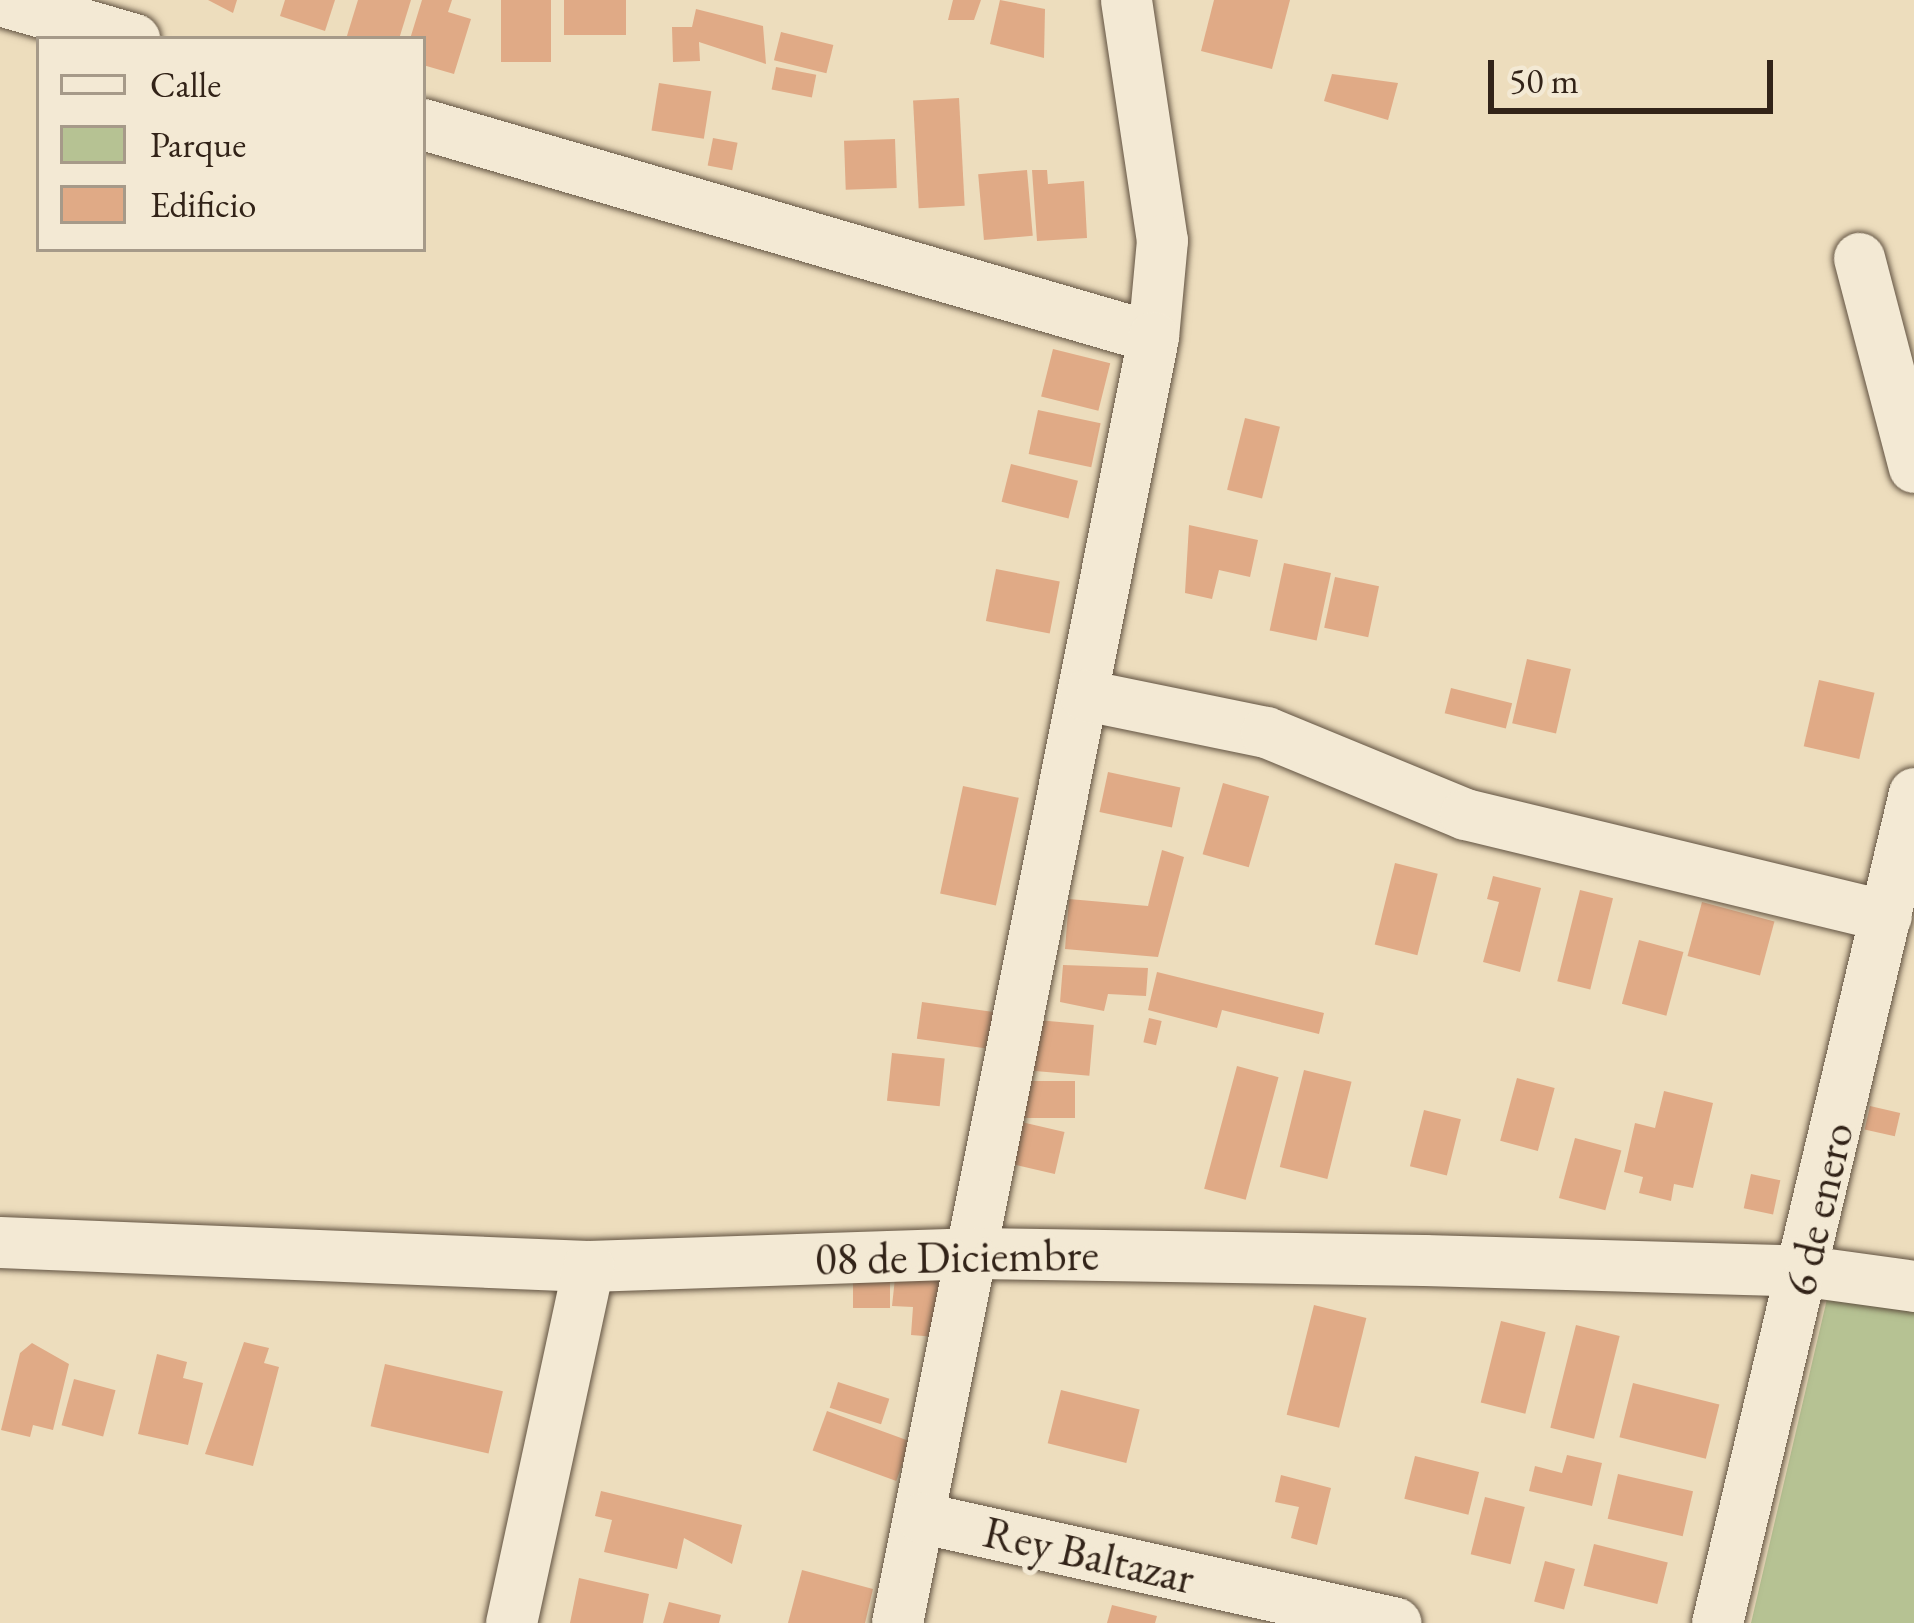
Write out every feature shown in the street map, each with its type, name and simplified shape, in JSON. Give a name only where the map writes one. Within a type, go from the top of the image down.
[{"type":"street","points":[[0,0],[124,36]]},
{"type":"street","points":[[898,1623],[979,1252],[1153,337],[1162,240],[1126,0]]},
{"type":"street","points":[[426,125],[1153,337]]},
{"type":"street","points":[[1859,258],[1914,467]]},
{"type":"street","points":[[1085,695],[1266,732],[1465,814],[1886,916]]},
{"type":"street","name":"6 de enero","points":[[1717,1623],[1806,1271],[1914,793]]},
{"type":"street","name":"08 de Diciembre","points":[[0,1242],[588,1266],[979,1252],[1806,1271],[1914,1286]]},
{"type":"street","points":[[511,1623],[588,1266]]},
{"type":"street","name":"Rey Baltazar","points":[[923,1518],[1395,1623]]},
{"type":"green space","points":[[1827,1299],[1914,1310],[1914,1623],[1751,1623]]},
{"type":"building","points":[[208,0],[237,0],[233,13]]},
{"type":"building","points":[[285,0],[335,0],[325,31],[280,16]]},
{"type":"building","points":[[358,0],[411,0],[400,36],[347,36]]},
{"type":"building","points":[[422,0],[452,0],[448,12],[471,19],[454,74],[426,66],[426,36],[411,36]]},
{"type":"building","points":[[501,0],[551,0],[551,62],[501,62]]},
{"type":"building","points":[[564,0],[626,0],[626,35],[564,35]]},
{"type":"building","points":[[953,0],[981,0],[974,20],[948,20]]},
{"type":"building","points":[[1000,0],[1045,9],[1044,58],[990,44]]},
{"type":"building","points":[[1214,0],[1290,0],[1272,69],[1201,51]]},
{"type":"building","points":[[696,9],[763,26],[766,64],[699,42],[700,61],[673,62],[672,27],[692,27]]},
{"type":"building","points":[[781,32],[833,45],[826,73],[774,60]]},
{"type":"building","points":[[776,67],[816,75],[812,97],[772,90]]},
{"type":"building","points":[[1332,74],[1398,83],[1388,120],[1324,101]]},
{"type":"building","points":[[659,83],[711,91],[704,139],[651,130]]},
{"type":"building","points":[[959,98],[965,206],[919,208],[913,100]]},
{"type":"building","points":[[713,138],[738,143],[732,170],[708,165]]},
{"type":"building","points":[[895,139],[897,188],[846,190],[844,141]]},
{"type":"building","points":[[1027,170],[1033,236],[984,240],[978,174]]},
{"type":"building","points":[[1032,170],[1047,170],[1048,184],[1084,181],[1087,238],[1037,241]]},
{"type":"building","points":[[1053,349],[1110,363],[1098,411],[1041,397]]},
{"type":"building","points":[[1038,410],[1101,423],[1091,467],[1029,454]]},
{"type":"building","points":[[1245,418],[1280,427],[1262,499],[1227,490]]},
{"type":"building","points":[[1011,464],[1078,481],[1069,519],[1002,502]]},
{"type":"building","points":[[1189,525],[1258,540],[1250,577],[1219,570],[1212,599],[1185,593]]},
{"type":"building","points":[[1284,563],[1331,573],[1317,640],[1270,630]]},
{"type":"building","points":[[996,569],[1060,581],[1050,633],[986,621]]},
{"type":"building","points":[[1335,577],[1379,586],[1368,637],[1324,628]]},
{"type":"building","points":[[1527,659],[1571,669],[1556,733],[1512,723]]},
{"type":"building","points":[[1819,680],[1875,693],[1859,759],[1804,746]]},
{"type":"building","points":[[1451,688],[1512,703],[1506,728],[1445,713]]},
{"type":"building","points":[[1108,772],[1180,787],[1172,827],[1099,812]]},
{"type":"building","points":[[1223,783],[1269,796],[1249,867],[1203,854]]},
{"type":"building","points":[[963,786],[1019,798],[996,905],[940,894]]},
{"type":"building","points":[[1162,850],[1184,857],[1158,957],[1065,949],[1069,899],[1148,906]]},
{"type":"building","points":[[1395,863],[1438,874],[1417,955],[1375,945]]},
{"type":"building","points":[[1493,876],[1541,888],[1520,972],[1483,962],[1499,902],[1487,899]]},
{"type":"building","points":[[1580,890],[1613,898],[1590,989],[1557,981]]},
{"type":"building","points":[[1702,902],[1774,921],[1760,976],[1688,956]]},
{"type":"building","points":[[1639,940],[1683,952],[1666,1016],[1622,1004]]},
{"type":"building","points":[[1063,965],[1148,968],[1146,996],[1108,994],[1104,1011],[1060,1002]]},
{"type":"building","points":[[1157,972],[1324,1013],[1319,1034],[1222,1010],[1217,1028],[1148,1010]]},
{"type":"building","points":[[922,1002],[997,1013],[992,1049],[917,1039]]},
{"type":"building","points":[[1149,1018],[1162,1021],[1156,1045],[1143,1042]]},
{"type":"building","points":[[1037,1020],[1094,1025],[1089,1076],[1033,1071]]},
{"type":"building","points":[[892,1053],[945,1059],[940,1106],[887,1101]]},
{"type":"building","points":[[1237,1066],[1279,1077],[1246,1200],[1204,1189]]},
{"type":"building","points":[[1304,1070],[1352,1082],[1327,1179],[1280,1167]]},
{"type":"building","points":[[1517,1078],[1555,1088],[1538,1151],[1500,1141]]},
{"type":"building","points":[[1016,1081],[1075,1081],[1075,1118],[1016,1118]]},
{"type":"building","points":[[1664,1091],[1713,1103],[1693,1188],[1674,1184],[1671,1201],[1639,1193],[1643,1177],[1624,1172],[1635,1123],[1655,1128]]},
{"type":"building","points":[[1870,1106],[1900,1113],[1895,1136],[1865,1129]]},
{"type":"building","points":[[1424,1110],[1461,1119],[1447,1175],[1410,1166]]},
{"type":"building","points":[[1008,1119],[1065,1132],[1055,1174],[998,1161]]},
{"type":"building","points":[[1575,1138],[1621,1150],[1605,1210],[1559,1198]]},
{"type":"building","points":[[1751,1174],[1780,1180],[1773,1214],[1744,1208]]},
{"type":"building","points":[[896,1269],[941,1273],[936,1337],[911,1335],[913,1307],[892,1306]]},
{"type":"building","points":[[853,1281],[890,1281],[890,1308],[853,1308]]},
{"type":"building","points":[[1314,1305],[1366,1318],[1339,1428],[1287,1415]]},
{"type":"building","points":[[1501,1321],[1546,1332],[1525,1414],[1481,1403]]},
{"type":"building","points":[[1576,1325],[1620,1336],[1594,1439],[1550,1428]]},
{"type":"building","points":[[244,1342],[269,1348],[264,1363],[279,1367],[253,1466],[205,1454]]},
{"type":"building","points":[[32,1343],[69,1364],[53,1430],[33,1425],[30,1437],[1,1430],[20,1353]]},
{"type":"building","points":[[157,1354],[187,1362],[183,1378],[203,1383],[188,1445],[138,1434]]},
{"type":"building","points":[[385,1364],[503,1391],[489,1454],[371,1426]]},
{"type":"building","points":[[74,1379],[116,1390],[103,1436],[62,1425]]},
{"type":"building","points":[[838,1382],[889,1399],[881,1424],[830,1408]]},
{"type":"building","points":[[1633,1383],[1719,1405],[1706,1459],[1619,1437]]},
{"type":"building","points":[[1061,1390],[1140,1410],[1126,1463],[1048,1443]]},
{"type":"building","points":[[827,1411],[911,1441],[896,1481],[813,1450]]},
{"type":"building","points":[[1567,1455],[1602,1463],[1592,1506],[1529,1491],[1535,1466],[1562,1473]]},
{"type":"building","points":[[1415,1456],[1479,1472],[1468,1515],[1404,1499]]},
{"type":"building","points":[[1618,1474],[1693,1491],[1683,1536],[1608,1519]]},
{"type":"building","points":[[1281,1475],[1331,1488],[1317,1545],[1291,1538],[1299,1507],[1275,1502]]},
{"type":"building","points":[[601,1491],[742,1525],[732,1564],[684,1538],[677,1569],[604,1552],[612,1520],[595,1516]]},
{"type":"building","points":[[1485,1497],[1525,1507],[1511,1564],[1471,1554]]},
{"type":"building","points":[[1594,1544],[1668,1562],[1657,1604],[1584,1586]]},
{"type":"building","points":[[1545,1561],[1575,1569],[1564,1610],[1534,1602]]},
{"type":"building","points":[[802,1570],[873,1589],[865,1623],[788,1623]]},
{"type":"building","points":[[579,1578],[649,1594],[643,1623],[570,1623]]},
{"type":"building","points":[[669,1602],[721,1615],[719,1623],[663,1623]]},
{"type":"building","points":[[1112,1605],[1157,1616],[1155,1623],[1107,1623]]}]
